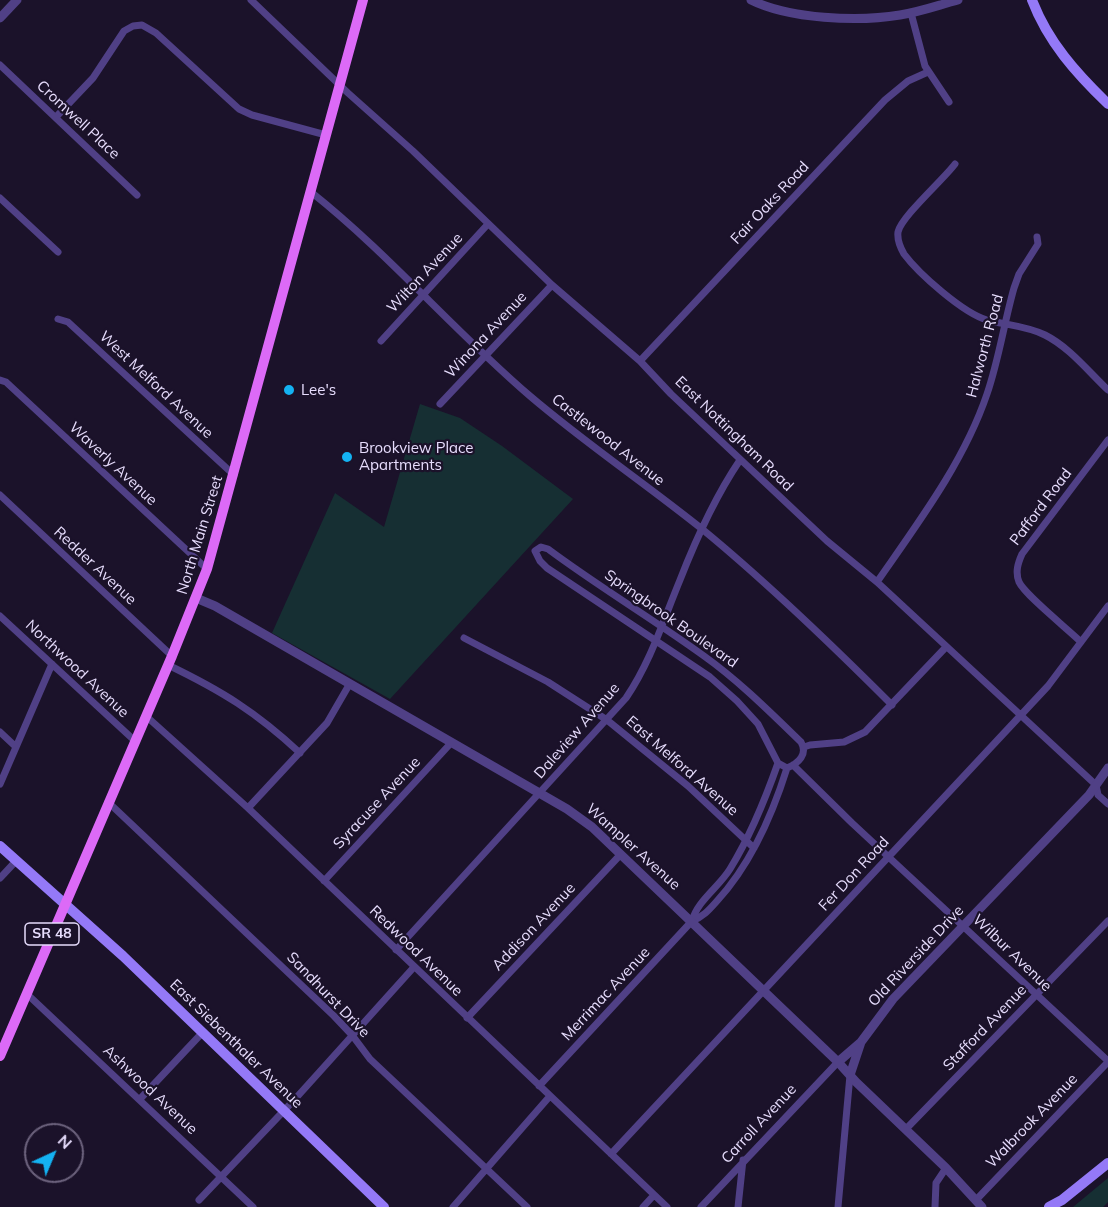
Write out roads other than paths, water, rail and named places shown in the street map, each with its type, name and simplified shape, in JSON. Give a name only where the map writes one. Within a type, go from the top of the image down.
[{"type":"main road","name":"North Main Street","points":[[0,1056],[207,569],[363,0]]},
{"type":"main road","points":[[1032,0],[1061,54],[1108,104]]},
{"type":"main road","name":"East Siebenthaler Avenue","points":[[0,846],[203,1032],[384,1207]]},
{"type":"main road","points":[[1049,1207],[1062,1200],[1108,1163]]},
{"type":"street","points":[[0,18],[17,0]]},
{"type":"street","name":"East Nottingham Road","points":[[251,0],[552,285],[640,361],[670,394],[827,541],[877,582],[1095,785],[1096,792],[1108,804]]},
{"type":"street","points":[[751,0],[796,15],[874,17],[910,13],[958,0]]},
{"type":"street","points":[[910,13],[928,72],[949,102]]},
{"type":"street","points":[[56,117],[93,78],[124,31],[133,26],[142,25],[149,27],[239,108],[252,115],[326,135]]},
{"type":"street","name":"Cromwell Place","points":[[0,65],[138,195]]},
{"type":"street","name":"Fair Oaks Road","points":[[640,361],[885,100],[908,81],[928,72]]},
{"type":"street","points":[[955,164],[899,228],[900,249],[906,258],[962,308],[979,317],[1033,330],[1053,340],[1108,390]]},
{"type":"street","name":"Castlewood Avenue","points":[[311,192],[423,294],[485,356],[557,419],[702,529],[802,616],[892,705]]},
{"type":"street","points":[[0,198],[58,252]]},
{"type":"street","name":"Wilton Avenue","points":[[381,341],[488,224]]},
{"type":"street","name":"Halworth Road","points":[[877,582],[964,449],[988,393],[1014,288],[1019,274],[1038,244],[1037,237]]},
{"type":"street","name":"Winona Avenue","points":[[440,404],[552,285]]},
{"type":"street","name":"West Melford Avenue","points":[[58,319],[68,322],[234,475]]},
{"type":"street","name":"Waverly Avenue","points":[[0,380],[6,382],[207,569]]},
{"type":"street","name":"Pafford Road","points":[[1082,642],[1023,587],[1017,574],[1017,566],[1022,554],[1108,440]]},
{"type":"street","name":"Daleview Avenue","points":[[396,950],[607,720],[637,682],[657,641],[702,529],[740,460]]},
{"type":"street","name":"Redder Avenue","points":[[0,495],[170,660],[238,702],[267,723],[300,753]]},
{"type":"street","name":"Springbrook Boulevard","points":[[778,763],[758,724],[710,677],[547,568],[535,551],[541,547],[548,549],[734,679],[804,747]]},
{"type":"street","name":"Wampler Avenue","points":[[196,598],[215,606],[580,818],[692,921],[946,1168],[979,1203]]},
{"type":"street","name":"Fer Don Road","points":[[611,1155],[1048,686],[1108,606]]},
{"type":"street","name":"Northwood Avenue","points":[[0,616],[135,741]]},
{"type":"street","name":"East Melford Avenue","points":[[464,638],[548,682],[607,720],[688,786],[754,848]]},
{"type":"street","points":[[778,763],[790,767],[804,754],[804,747],[810,744],[844,742],[872,726],[946,647]]},
{"type":"street","points":[[0,784],[52,664]]},
{"type":"street","points":[[248,808],[327,723],[349,685]]},
{"type":"street","name":"Redwood Avenue","points":[[146,716],[248,808],[667,1207]]},
{"type":"street","points":[[0,732],[16,747]]},
{"type":"street","name":"Syracuse Avenue","points":[[324,881],[451,742]]},
{"type":"street","name":"Merrimac Avenue","points":[[692,921],[694,913],[724,879],[746,842],[778,763]]},
{"type":"street","name":"Merrimac Avenue","points":[[539,1086],[692,921],[701,918],[731,886],[744,868],[769,818],[790,767]]},
{"type":"street","name":"Wilbur Avenue","points":[[790,767],[889,856],[1108,1061]]},
{"type":"street","name":"Old Riverside Drive","points":[[838,1207],[850,1075],[861,1042],[893,999],[1089,795],[1108,768]]},
{"type":"street","name":"Sandhurst Drive","points":[[108,802],[352,1035],[370,1059],[527,1207]]},
{"type":"street","name":"Addison Avenue","points":[[467,1018],[621,854]]},
{"type":"street","points":[[0,878],[16,861]]},
{"type":"street","name":"Stafford Avenue","points":[[906,1129],[1108,921]]},
{"type":"street","points":[[200,1200],[284,1112],[414,967]]},
{"type":"street","name":"Ashwood Avenue","points":[[27,994],[253,1207]]},
{"type":"street","points":[[140,1100],[203,1032]]},
{"type":"street","points":[[838,1062],[861,1042]]},
{"type":"street","name":"Walbrook Avenue","points":[[979,1203],[1108,1061]]},
{"type":"street","name":"Carroll Avenue","points":[[701,1207],[838,1062]]},
{"type":"street","points":[[453,1207],[550,1096]]},
{"type":"street","points":[[738,1207],[743,1160]]},
{"type":"street","points":[[935,1207],[936,1183],[946,1168]]},
{"type":"street","points":[[643,1207],[654,1195]]},
{"type":"place","name":"Lee's","points":[[289,390]]},
{"type":"place","name":"Brookview Place Apartments","points":[[347,457]]}]
